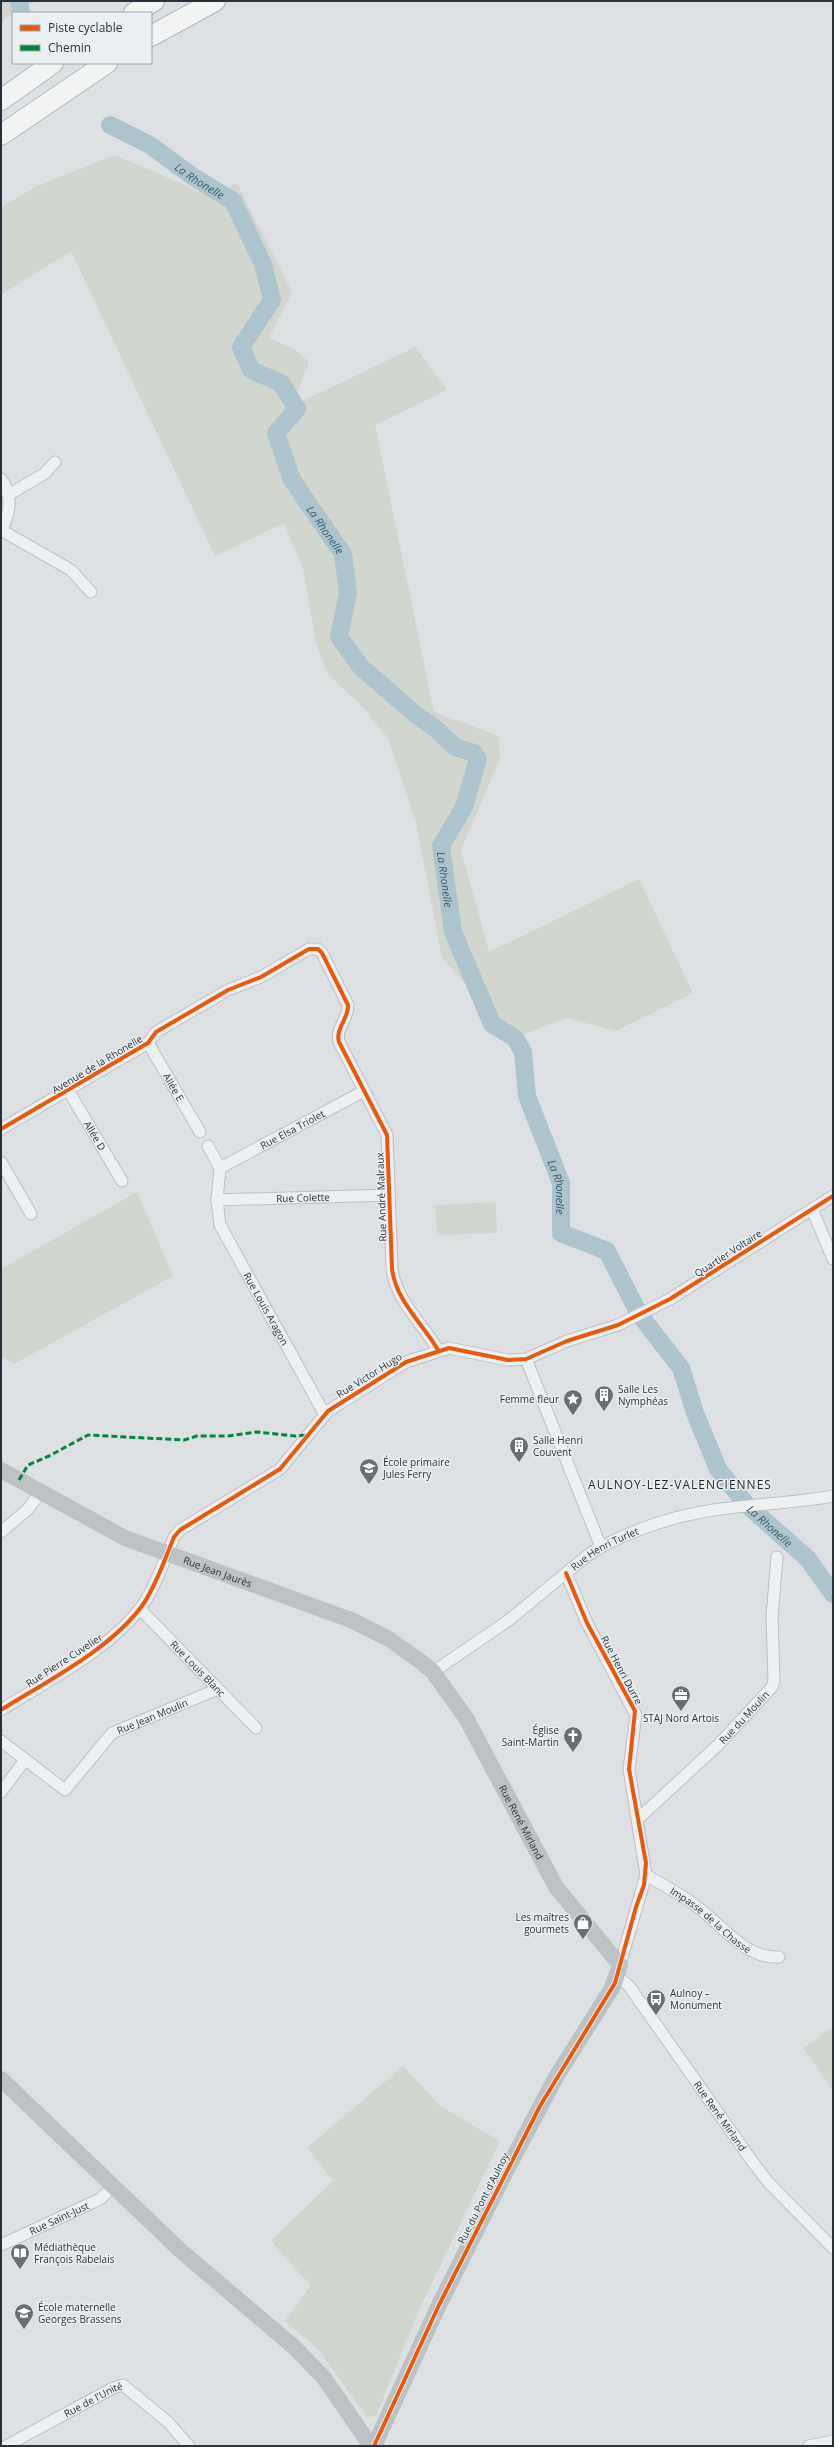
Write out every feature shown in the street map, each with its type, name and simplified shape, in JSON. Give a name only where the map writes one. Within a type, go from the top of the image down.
[{"type":"highway","points":[[136,12],[153,1]]},
{"type":"highway","points":[[152,35],[215,1]]},
{"type":"highway","points":[[1,100],[52,64]]},
{"type":"highway","points":[[1,136],[106,64]]},
{"type":"street","points":[[8,495],[44,474],[55,462]]},
{"type":"street","points":[[1,479],[8,495],[9,510],[1,531],[71,570],[91,592]]},
{"type":"street","name":"Avenue de la Rhonelle","points":[[1,1129],[148,1043],[156,1032],[196,1008],[234,987],[256,980],[315,948],[322,953],[348,1005],[348,1013],[338,1035],[339,1042]]},
{"type":"street","name":"Rue André Malraux","points":[[339,1042],[387,1135],[392,1270],[394,1281],[412,1314],[438,1350]]},
{"type":"street","name":"Allée E","points":[[148,1043],[200,1132]]},
{"type":"street","name":"Allée D","points":[[68,1090],[122,1181]]},
{"type":"street","name":"Rue Elsa Triolet","points":[[220,1168],[364,1091]]},
{"type":"street","points":[[208,1146],[220,1168],[217,1200]]},
{"type":"street","points":[[1,1162],[31,1214]]},
{"type":"street","name":"Rue Colette","points":[[217,1200],[389,1195]]},
{"type":"street","name":"Quartier Voltaire","points":[[630,1319],[684,1291],[833,1196]]},
{"type":"street","name":"Rue Louis Aragon","points":[[217,1200],[221,1228],[325,1415]]},
{"type":"street","points":[[812,1209],[833,1259]]},
{"type":"street","name":"Rue Victor Hugo","points":[[166,1555],[176,1534],[184,1527],[283,1466],[325,1415],[334,1407],[406,1362],[438,1350],[454,1348],[508,1360],[526,1359],[567,1341],[630,1319]]},
{"type":"street","points":[[526,1359],[601,1547]]},
{"type":"street","name":"Rue Jean Jaurès","points":[[1,1470],[125,1538],[166,1555],[359,1624],[389,1639],[433,1672]]},
{"type":"street","points":[[1,1532],[27,1510],[41,1492]]},
{"type":"street","name":"Rue Henri Turlet","points":[[433,1672],[509,1620],[566,1573],[601,1547],[671,1520],[704,1511],[833,1496]]},
{"type":"street","name":"Rue Pierre Cuvelier","points":[[1,1710],[104,1644],[118,1633],[140,1609],[151,1592],[166,1555]]},
{"type":"street","name":"Rue du Moulin","points":[[638,1819],[722,1741],[773,1684],[772,1617],[776,1557]]},
{"type":"street","name":"Rue Henri Durre","points":[[566,1573],[587,1622],[635,1711],[630,1769],[646,1875],[619,1971]]},
{"type":"street","name":"Rue Louis Blanc","points":[[140,1609],[256,1728]]},
{"type":"street","name":"Rue René Mirland","points":[[433,1672],[466,1718],[556,1887],[619,1971],[752,2161],[772,2185],[833,2248]]},
{"type":"street","name":"Rue Jean Moulin","points":[[1,1741],[65,1790],[112,1733],[218,1689]]},
{"type":"street","points":[[1,1792],[26,1760]]},
{"type":"street","name":"Impasse de la Chasse","points":[[646,1875],[697,1906],[744,1947],[766,1956],[779,1956]]},
{"type":"street","name":"Rue du Pont d'Aulnoy","points":[[373,2446],[433,2318],[503,2177],[556,2077],[619,1971]]},
{"type":"street","points":[[1,2079],[186,2254],[310,2363],[373,2446]]},
{"type":"street","name":"Rue Saint-Just","points":[[1,2245],[100,2199],[114,2186]]},
{"type":"street","name":"Rue de l'Unité","points":[[6,2446],[112,2388],[123,2386],[168,2422],[189,2446]]},
{"type":"street","points":[[809,2446],[833,2441]]},
{"type":"shaded area","points":[[1,1],[37,1],[15,12],[12,12],[12,14],[1,22]]},
{"type":"shaded area","points":[[115,155],[210,196],[237,183],[292,292],[269,338],[294,349],[309,362],[292,406],[415,347],[447,390],[375,425],[434,712],[499,736],[500,759],[461,850],[489,952],[639,879],[693,993],[616,1031],[567,1018],[515,1038],[442,958],[416,823],[388,738],[358,702],[328,675],[316,643],[303,569],[284,523],[215,556],[71,251],[1,295],[1,207],[35,187]]},
{"type":"shaded area","points":[[137,1192],[173,1276],[14,1364],[1,1357],[1,1269]]},
{"type":"shaded area","points":[[496,1202],[497,1233],[437,1235],[435,1205]]},
{"type":"shaded area","points":[[833,2027],[833,2090],[803,2048]]},
{"type":"shaded area","points":[[403,2066],[440,2106],[500,2141],[418,2312],[376,2416],[367,2417],[318,2349],[285,2321],[311,2286],[271,2241],[333,2181],[307,2148]]},
{"type":"waterway","name":"La Rhonelle","points":[[19,1],[21,12]]},
{"type":"waterway","name":"La Rhonelle","points":[[110,125],[150,145],[192,176],[233,201],[263,264],[272,300],[241,347],[251,370],[281,383],[297,409],[276,433],[292,480],[343,554],[348,593],[339,637],[361,667],[415,714],[436,729],[455,747],[474,753],[478,759],[464,807],[441,846],[453,932],[492,1024],[515,1038],[523,1052],[527,1096],[561,1183],[561,1233],[607,1251],[639,1314],[681,1368],[695,1413],[718,1469],[746,1504],[808,1559],[833,1594]]},
{"type":"marked path","points":[[19,1480],[28,1465],[49,1456],[88,1435],[184,1440],[197,1436],[228,1436],[257,1432],[295,1436],[308,1435]]},
{"type":"cycle path","points":[[1,1129],[148,1043],[156,1032],[228,990],[261,977],[309,949],[318,949],[322,953],[348,1005],[348,1010],[340,1028],[338,1037],[339,1042],[387,1135],[392,1269],[395,1281],[404,1302],[438,1350]]},
{"type":"cycle path","points":[[1,1710],[97,1649],[115,1635],[131,1619],[149,1595],[174,1537],[180,1530],[280,1469],[328,1411],[406,1362],[449,1348],[508,1360],[526,1359],[567,1341],[618,1325],[670,1299],[833,1196]]},
{"type":"cycle path","points":[[374,2446],[439,2305],[540,2106],[615,1983],[636,1907],[644,1885],[646,1863],[629,1769],[635,1711],[587,1623],[566,1573]]},
{"type":"place","name":"Salle Les Nymphéas","points":[[604,1412]]},
{"type":"place","name":"Femme fleur","points":[[573,1416]]},
{"type":"place","name":"Salle Henri Couvent","points":[[519,1463]]},
{"type":"place","name":"École primaire Jules Ferry","points":[[369,1485]]},
{"type":"place","name":"STAJ Nord Artois","points":[[681,1712]]},
{"type":"place","name":"Église Saint-Martin","points":[[573,1753]]},
{"type":"place","name":"Les maîtres gourmets","points":[[583,1940]]},
{"type":"place","name":"Aulnoy – Monument","points":[[656,2016]]},
{"type":"place","name":"Médiathèque François Rabelais","points":[[20,2270]]},
{"type":"place","name":"École maternelle Georges Brassens","points":[[24,2330]]},
{"type":"district","name":"AULNOY-LEZ-VALENCIENNES","points":[[680,1484]]}]
